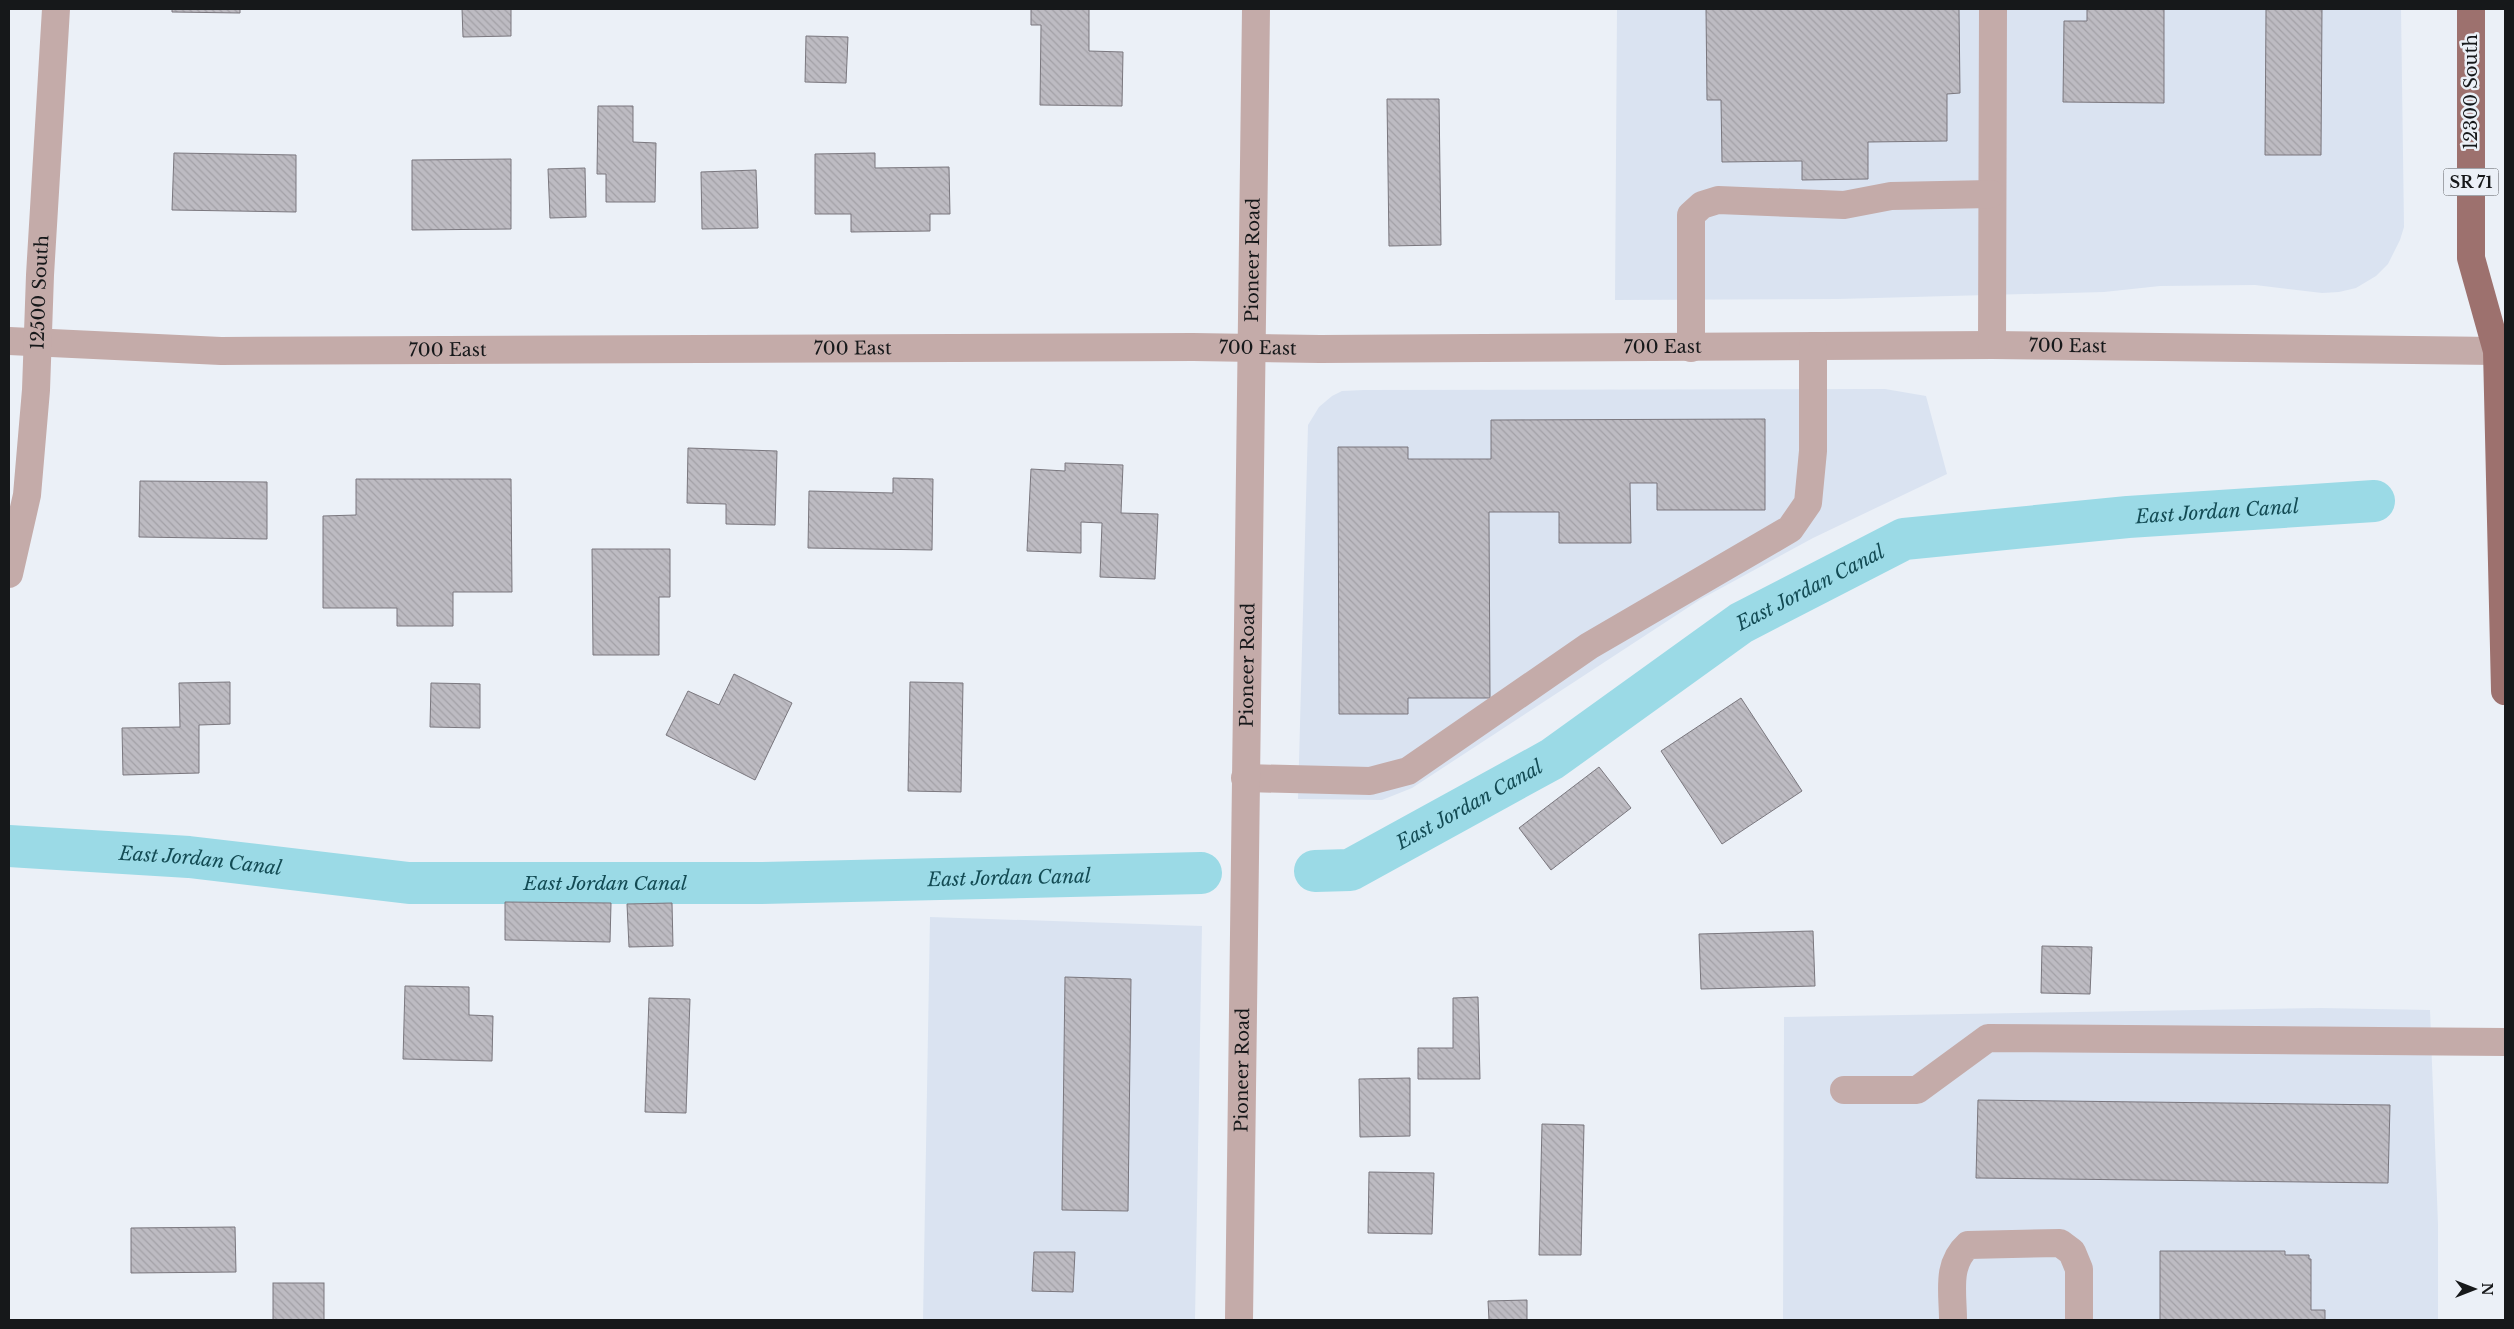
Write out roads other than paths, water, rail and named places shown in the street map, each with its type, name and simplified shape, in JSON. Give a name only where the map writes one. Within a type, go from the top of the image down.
[{"type":"main road","name":"12300 South","points":[[2471,9],[2471,258],[2503,346],[2505,691]]},
{"type":"street","name":"12500 South","points":[[9,574],[27,495],[38,344],[40,275],[56,9]]},
{"type":"street","name":"Pioneer Road","points":[[1239,1320],[1250,348],[1256,9]]},
{"type":"street","points":[[1992,345],[1993,9]]},
{"type":"street","points":[[1691,348],[1690,215],[1702,205],[1718,200],[1844,205],[1891,196],[1991,194]]},
{"type":"street","name":"700 East","points":[[9,341],[38,344],[221,351],[1691,348],[1992,345],[2503,346]]},
{"type":"street","points":[[1245,778],[1370,780],[1408,771],[1589,646],[1790,529],[1808,503],[1812,452],[1812,346]]},
{"type":"street","points":[[1844,1090],[1917,1090],[1988,1038],[2421,1043],[2505,1042]]},
{"type":"street","points":[[1953,1320],[1953,1269],[1957,1255],[1968,1245],[2060,1243],[2072,1252],[2079,1268],[2079,1320]]},
{"type":"waterway","name":"East Jordan Canal","points":[[1315,871],[1350,870],[1552,759],[1741,623],[1904,539],[2128,517],[2374,501]]},
{"type":"waterway","name":"East Jordan Canal","points":[[9,846],[189,857],[409,883],[761,883],[1201,873]]}]
